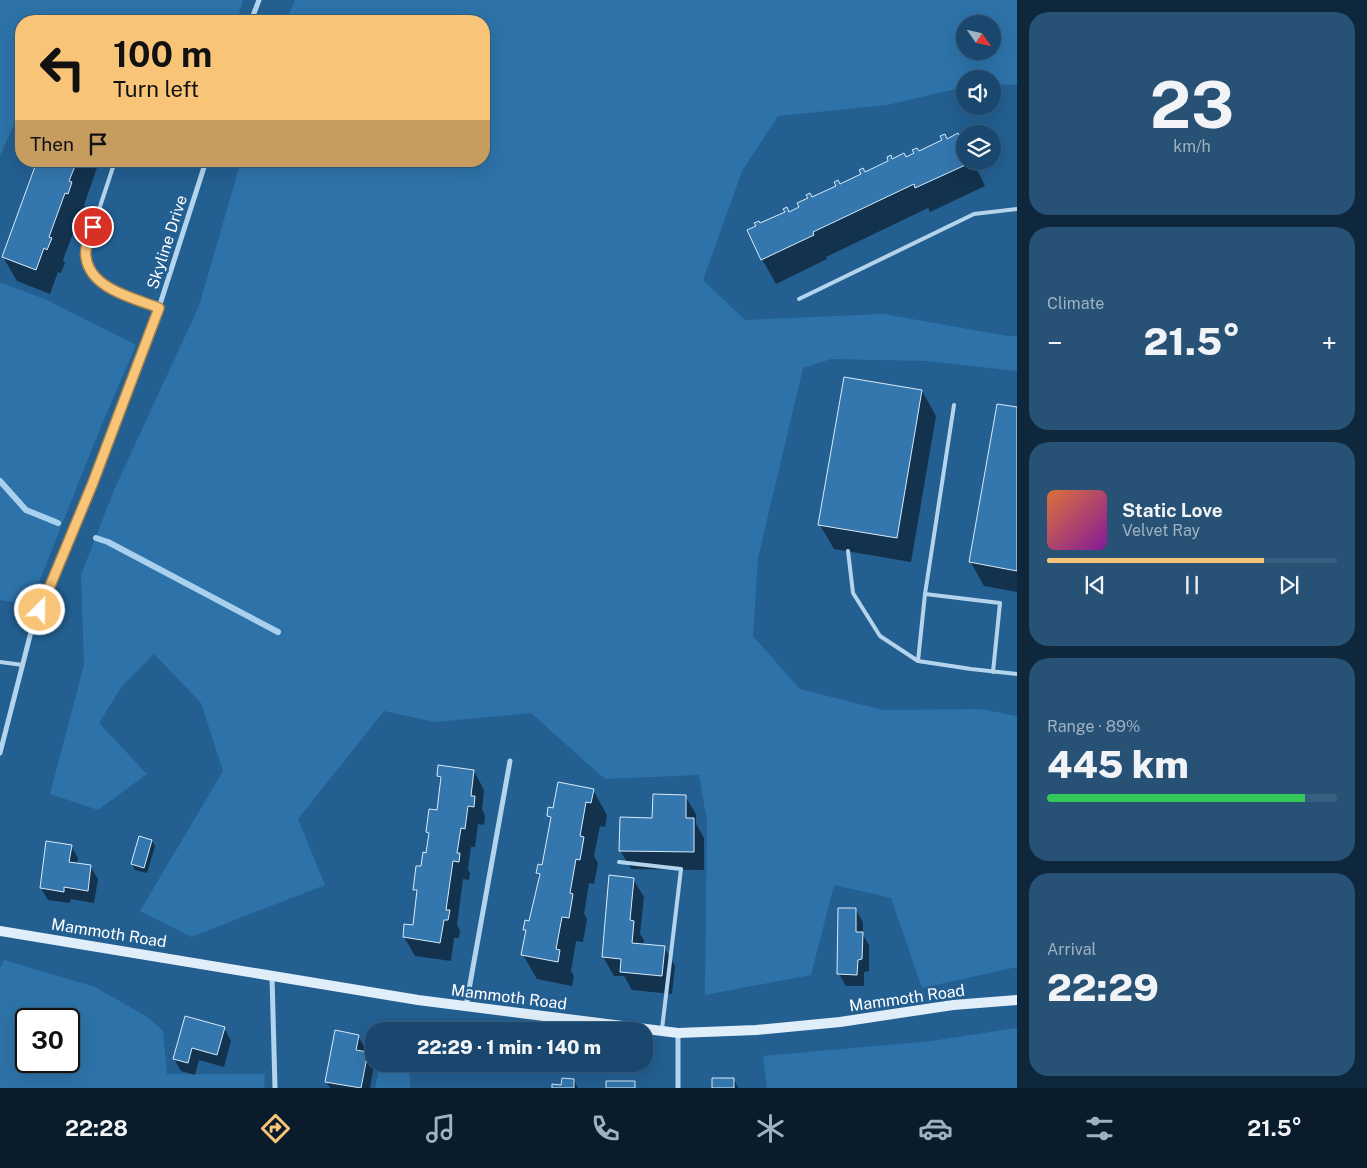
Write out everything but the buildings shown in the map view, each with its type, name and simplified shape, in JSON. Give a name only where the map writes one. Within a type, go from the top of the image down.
[{"type":"main road","name":"Mammoth Road","points":[[0,931],[418,1000],[678,1033],[756,1030],[840,1022],[954,1005],[1017,1000]]},
{"type":"street","points":[[253,15],[259,0]]},
{"type":"street","name":"Skyline Drive","points":[[0,753],[32,628],[92,485],[159,308],[204,167]]},
{"type":"street","points":[[466,1006],[510,761]]},
{"type":"street","points":[[272,976],[274,1088]]},
{"type":"street","points":[[678,1033],[678,1088]]},
{"type":"lane","points":[[113,167],[88,243],[85,255],[88,266],[97,279],[108,287],[159,308]]},
{"type":"lane","points":[[799,299],[974,214],[1017,209]]},
{"type":"lane","points":[[918,661],[925,594],[954,406]]},
{"type":"lane","points":[[848,551],[853,593],[880,636],[918,661],[1017,674]]},
{"type":"lane","points":[[925,594],[1000,603],[993,672]]},
{"type":"lane","points":[[0,662],[23,665]]},
{"type":"lane","points":[[619,862],[680,870],[662,1031]]},
{"type":"shaded area","points":[[0,0],[243,0],[239,15],[15,15],[15,122],[0,156]]},
{"type":"shaded area","points":[[295,0],[1017,0],[1017,85],[1001,84],[1001,70],[956,70],[956,89],[887,105],[778,116],[742,171],[703,280],[745,320],[883,314],[1017,336],[1017,371],[927,361],[831,359],[803,368],[758,558],[753,636],[800,689],[883,710],[980,709],[1017,716],[1017,967],[922,988],[891,898],[834,885],[811,975],[705,995],[707,821],[699,775],[605,779],[531,713],[435,722],[384,711],[298,819],[325,885],[191,937],[140,911],[223,771],[201,703],[154,654],[122,686],[99,723],[147,774],[98,810],[50,794],[84,665],[81,575],[114,490],[199,306],[239,167],[490,167],[490,15],[289,15]]},
{"type":"shaded area","points":[[0,282],[47,300],[136,345],[100,429],[30,605],[0,600]]},
{"type":"shaded area","points":[[4,960],[95,987],[146,1016],[163,1031],[167,1074],[265,1074],[264,1088],[0,1088],[0,968]]},
{"type":"shaded area","points":[[1017,1028],[1017,1088],[767,1088],[763,1056],[931,1041]]},
{"type":"shaded area","points":[[378,1072],[409,1072],[410,1088],[375,1088]]},
{"type":"waterway","points":[[0,481],[26,510],[58,523]]},
{"type":"waterway","points":[[96,538],[108,542],[278,632]]},
{"type":"route","points":[[40,610],[92,485],[159,308],[127,296],[108,287],[97,279],[88,266],[85,255],[93,227]]}]
